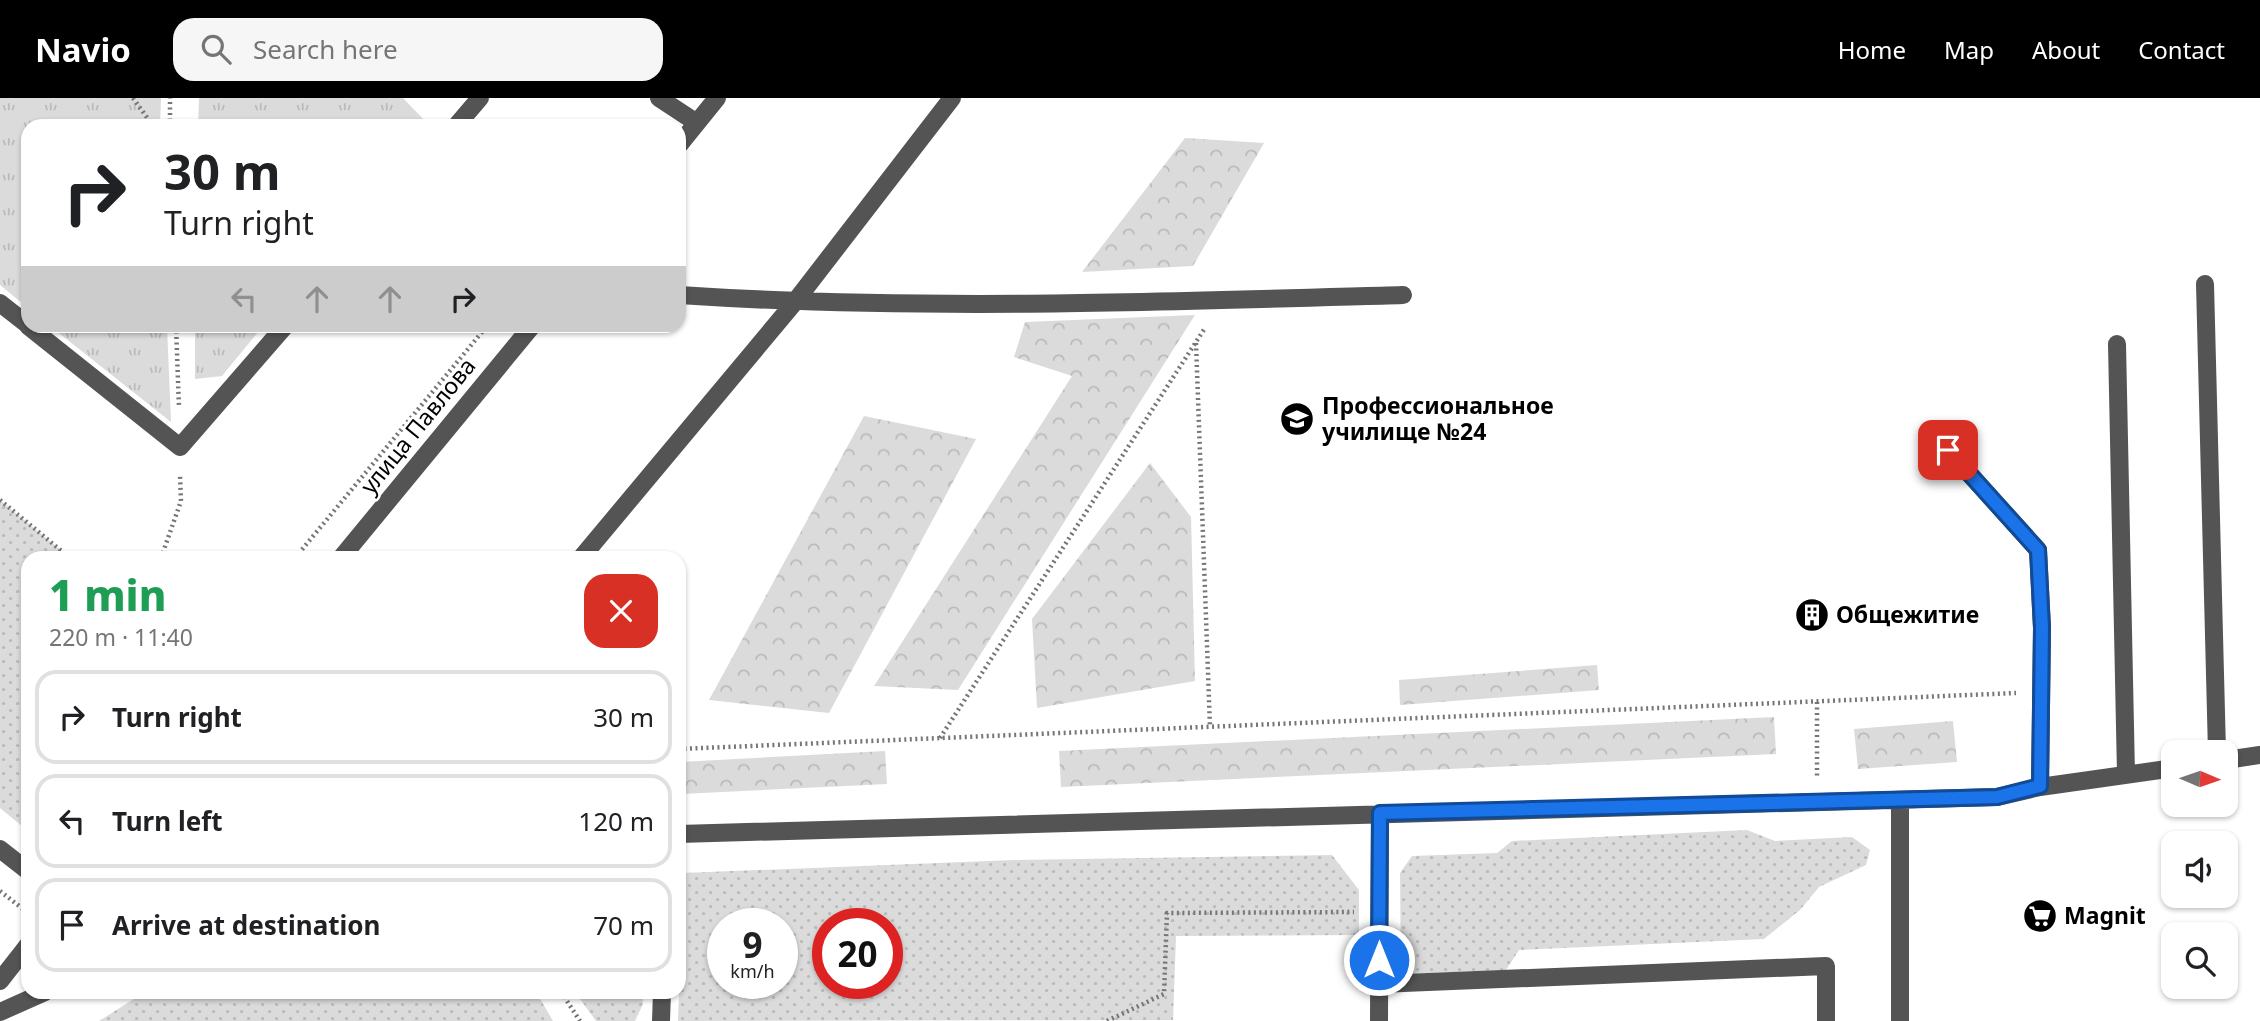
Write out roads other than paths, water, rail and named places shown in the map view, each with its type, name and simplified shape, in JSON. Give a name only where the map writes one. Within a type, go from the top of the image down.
[{"type":"street","points":[[462,119],[480,98]]},
{"type":"street","points":[[659,98],[697,123]]},
{"type":"street","points":[[686,136],[718,98]]},
{"type":"street","points":[[587,551],[793,303],[952,98]]},
{"type":"street","points":[[2205,284],[2217,740]]},
{"type":"street","points":[[686,295],[793,303],[1224,300],[1403,295]]},
{"type":"street","points":[[0,303],[21,320]]},
{"type":"street","points":[[38,333],[180,447],[279,333]]},
{"type":"street","name":"улица Павлова","points":[[347,551],[526,333]]},
{"type":"street","points":[[2117,344],[2126,774]]},
{"type":"street","points":[[1948,450],[2038,550],[2042,628],[2040,786]]},
{"type":"street","points":[[2238,758],[2260,755]]},
{"type":"street","points":[[686,834],[1997,797],[2040,786],[2161,770]]},
{"type":"street","points":[[1899,1021],[1900,800]]},
{"type":"street","points":[[1379,1021],[1380,813]]},
{"type":"street","points":[[0,849],[21,866]]},
{"type":"street","points":[[0,981],[21,954]]},
{"type":"street","points":[[1379,984],[1826,966],[1826,1021]]},
{"type":"street","points":[[0,1012],[29,999]]},
{"type":"street","points":[[661,1021],[662,999]]},
{"type":"place","name":"Профессиональное училище №24","points":[[1297,419]]},
{"type":"place","name":"Общежитие","points":[[1812,615]]},
{"type":"place","name":"Magnit","points":[[2040,916]]}]
